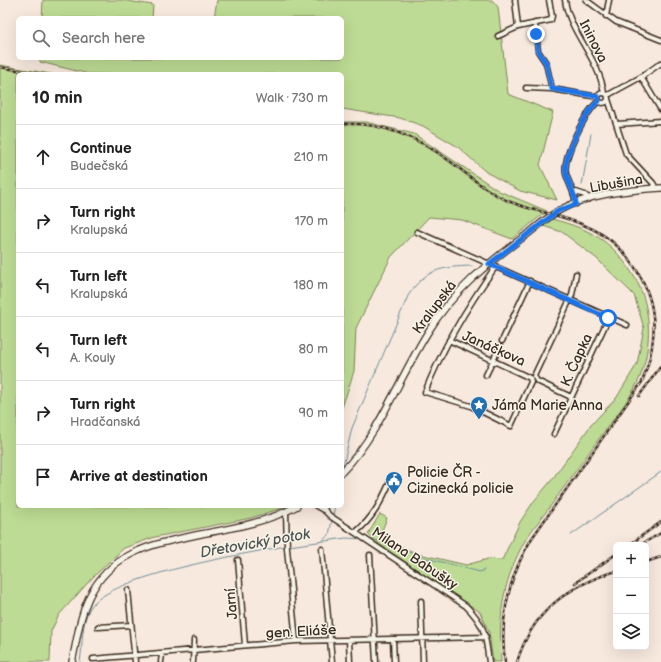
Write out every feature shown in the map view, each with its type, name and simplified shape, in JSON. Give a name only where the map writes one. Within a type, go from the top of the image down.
[{"type":"main road","name":"Libušina","points":[[576,204],[589,199],[658,188]]},
{"type":"main road","name":"Kralupská","points":[[344,469],[373,430],[428,332],[445,307],[472,278],[489,264],[558,211],[576,204]]},
{"type":"main road","points":[[72,662],[82,616],[90,595],[103,576],[120,560],[138,550],[157,543],[245,524],[272,517],[293,508]]},
{"type":"street","points":[[515,0],[518,27]]},
{"type":"street","points":[[498,36],[518,27],[550,20],[552,14],[549,0]]},
{"type":"street","name":"Ininova","points":[[566,0],[572,22],[592,56],[617,124],[626,154],[658,188]]},
{"type":"street","points":[[586,0],[606,16],[628,28],[661,40]]},
{"type":"street","points":[[606,16],[609,0]]},
{"type":"street","points":[[535,23],[538,51],[546,63],[552,89]]},
{"type":"street","points":[[526,88],[552,89],[598,99],[604,103],[607,96],[661,64]]},
{"type":"street","points":[[641,77],[661,110]]},
{"type":"street","points":[[576,204],[566,173],[569,153],[579,130],[601,93],[607,96]]},
{"type":"street","points":[[617,124],[661,121]]},
{"type":"street","points":[[573,191],[585,195],[589,199]]},
{"type":"street","points":[[417,232],[570,299],[608,318],[627,325]]},
{"type":"street","name":"Kralupská","points":[[496,266],[481,286],[449,340],[437,363],[425,392],[472,406],[511,426]]},
{"type":"street","points":[[570,299],[576,274]]},
{"type":"street","points":[[502,341],[530,281]]},
{"type":"street","name":"Janáčkova","points":[[570,299],[534,377],[537,380],[571,397]]},
{"type":"street","name":"K. Čapka","points":[[554,434],[608,318]]},
{"type":"street","name":"Janáčkova","points":[[449,340],[529,377],[531,382],[511,426]]},
{"type":"street","points":[[486,375],[498,350]]},
{"type":"street","points":[[356,532],[365,525],[377,510],[390,482]]},
{"type":"street","name":"Milana Babušky","points":[[324,508],[330,516],[361,535],[466,606],[480,619],[486,637]]},
{"type":"street","points":[[286,511],[287,549],[296,641]]},
{"type":"street","points":[[322,549],[332,662]]},
{"type":"street","points":[[370,555],[376,662]]},
{"type":"street","name":"Jarní","points":[[238,560],[245,645]]},
{"type":"street","points":[[128,590],[135,662]]},
{"type":"street","points":[[421,601],[423,662]]},
{"type":"street","points":[[98,627],[131,624]]},
{"type":"street","points":[[486,637],[489,662]]},
{"type":"street","name":"gen. Eliáše","points":[[92,659],[104,661],[135,656],[245,645],[330,639],[375,640],[486,637]]},
{"type":"street","points":[[393,639],[394,662]]},
{"type":"street","points":[[193,662],[194,640]]},
{"type":"street","points":[[349,640],[350,662]]},
{"type":"street","points":[[162,654],[162,662]]},
{"type":"green space","points":[[43,0],[121,0],[153,5],[152,16],[42,16]]},
{"type":"green space","points":[[217,0],[492,0],[498,7],[508,94],[553,112],[540,165],[557,200],[520,191],[486,172],[458,147],[423,126],[400,118],[344,109],[344,72],[81,72],[40,62],[40,60],[344,60],[344,16],[214,16]]},
{"type":"green space","points":[[0,65],[40,72],[16,72],[16,508],[282,508],[251,518],[155,537],[124,548],[93,577],[59,615],[51,631],[50,662],[0,662]]},
{"type":"green space","points":[[344,122],[366,122],[414,134],[499,191],[547,211],[512,239],[462,220],[429,217],[391,257],[356,328],[354,371],[344,402]]},
{"type":"green space","points":[[552,219],[579,228],[601,239],[619,255],[627,265],[641,289],[645,301],[648,327],[647,353],[640,377],[630,396],[521,548],[509,576],[505,590],[500,631],[501,662],[493,662],[489,632],[480,612],[379,544],[368,534],[380,514],[387,518],[379,538],[419,554],[466,565],[488,559],[502,560],[520,522],[534,501],[551,481],[591,425],[617,397],[637,364],[644,328],[634,295],[596,258],[562,232],[543,226]]},
{"type":"waterway","points":[[582,185],[591,134]]},
{"type":"waterway","points":[[344,462],[352,428],[408,296],[421,280],[435,271],[451,267],[472,266]]},
{"type":"waterway","name":"Dřetovický potok","points":[[571,535],[661,472]]},
{"type":"waterway","points":[[333,515],[335,508]]},
{"type":"waterway","points":[[323,540],[329,535],[332,520]]},
{"type":"waterway","name":"Dřetovický potok","points":[[289,546],[346,538],[363,539]]},
{"type":"waterway","name":"Dřetovický potok","points":[[370,540],[379,541],[422,557],[480,572],[484,570]]},
{"type":"waterway","name":"Dřetovický potok","points":[[80,662],[87,614],[90,608],[103,596],[123,586],[150,576],[212,560],[286,546]]},
{"type":"railway","points":[[0,67],[28,72]]},
{"type":"railway","points":[[344,124],[372,126],[400,133],[439,153],[498,196],[530,209],[564,218],[586,226],[601,234],[627,257],[638,272],[651,304],[653,338],[649,361],[642,382],[532,538],[517,567],[505,613],[503,629],[505,662]]},
{"type":"railway","points":[[639,396],[661,366]]},
{"type":"railway","points":[[633,542],[661,522]]},
{"type":"railway","points":[[645,542],[661,533]]},
{"type":"railway","points":[[575,583],[613,556]]},
{"type":"railway","points":[[649,561],[661,557]]},
{"type":"railway","points":[[517,662],[532,629],[542,615],[554,603],[567,593],[582,585],[613,572]]},
{"type":"place","name":"Jáma Marie Anna","points":[[479,420]]},
{"type":"place","name":"Policie ČR - Cizinecká policie","points":[[394,495]]},
{"type":"route","points":[[536,34],[538,51],[546,63],[552,89],[596,96],[598,97],[599,101],[594,105],[579,130],[569,153],[566,173],[572,187],[576,204],[558,211],[489,264],[570,299],[608,318]]}]
